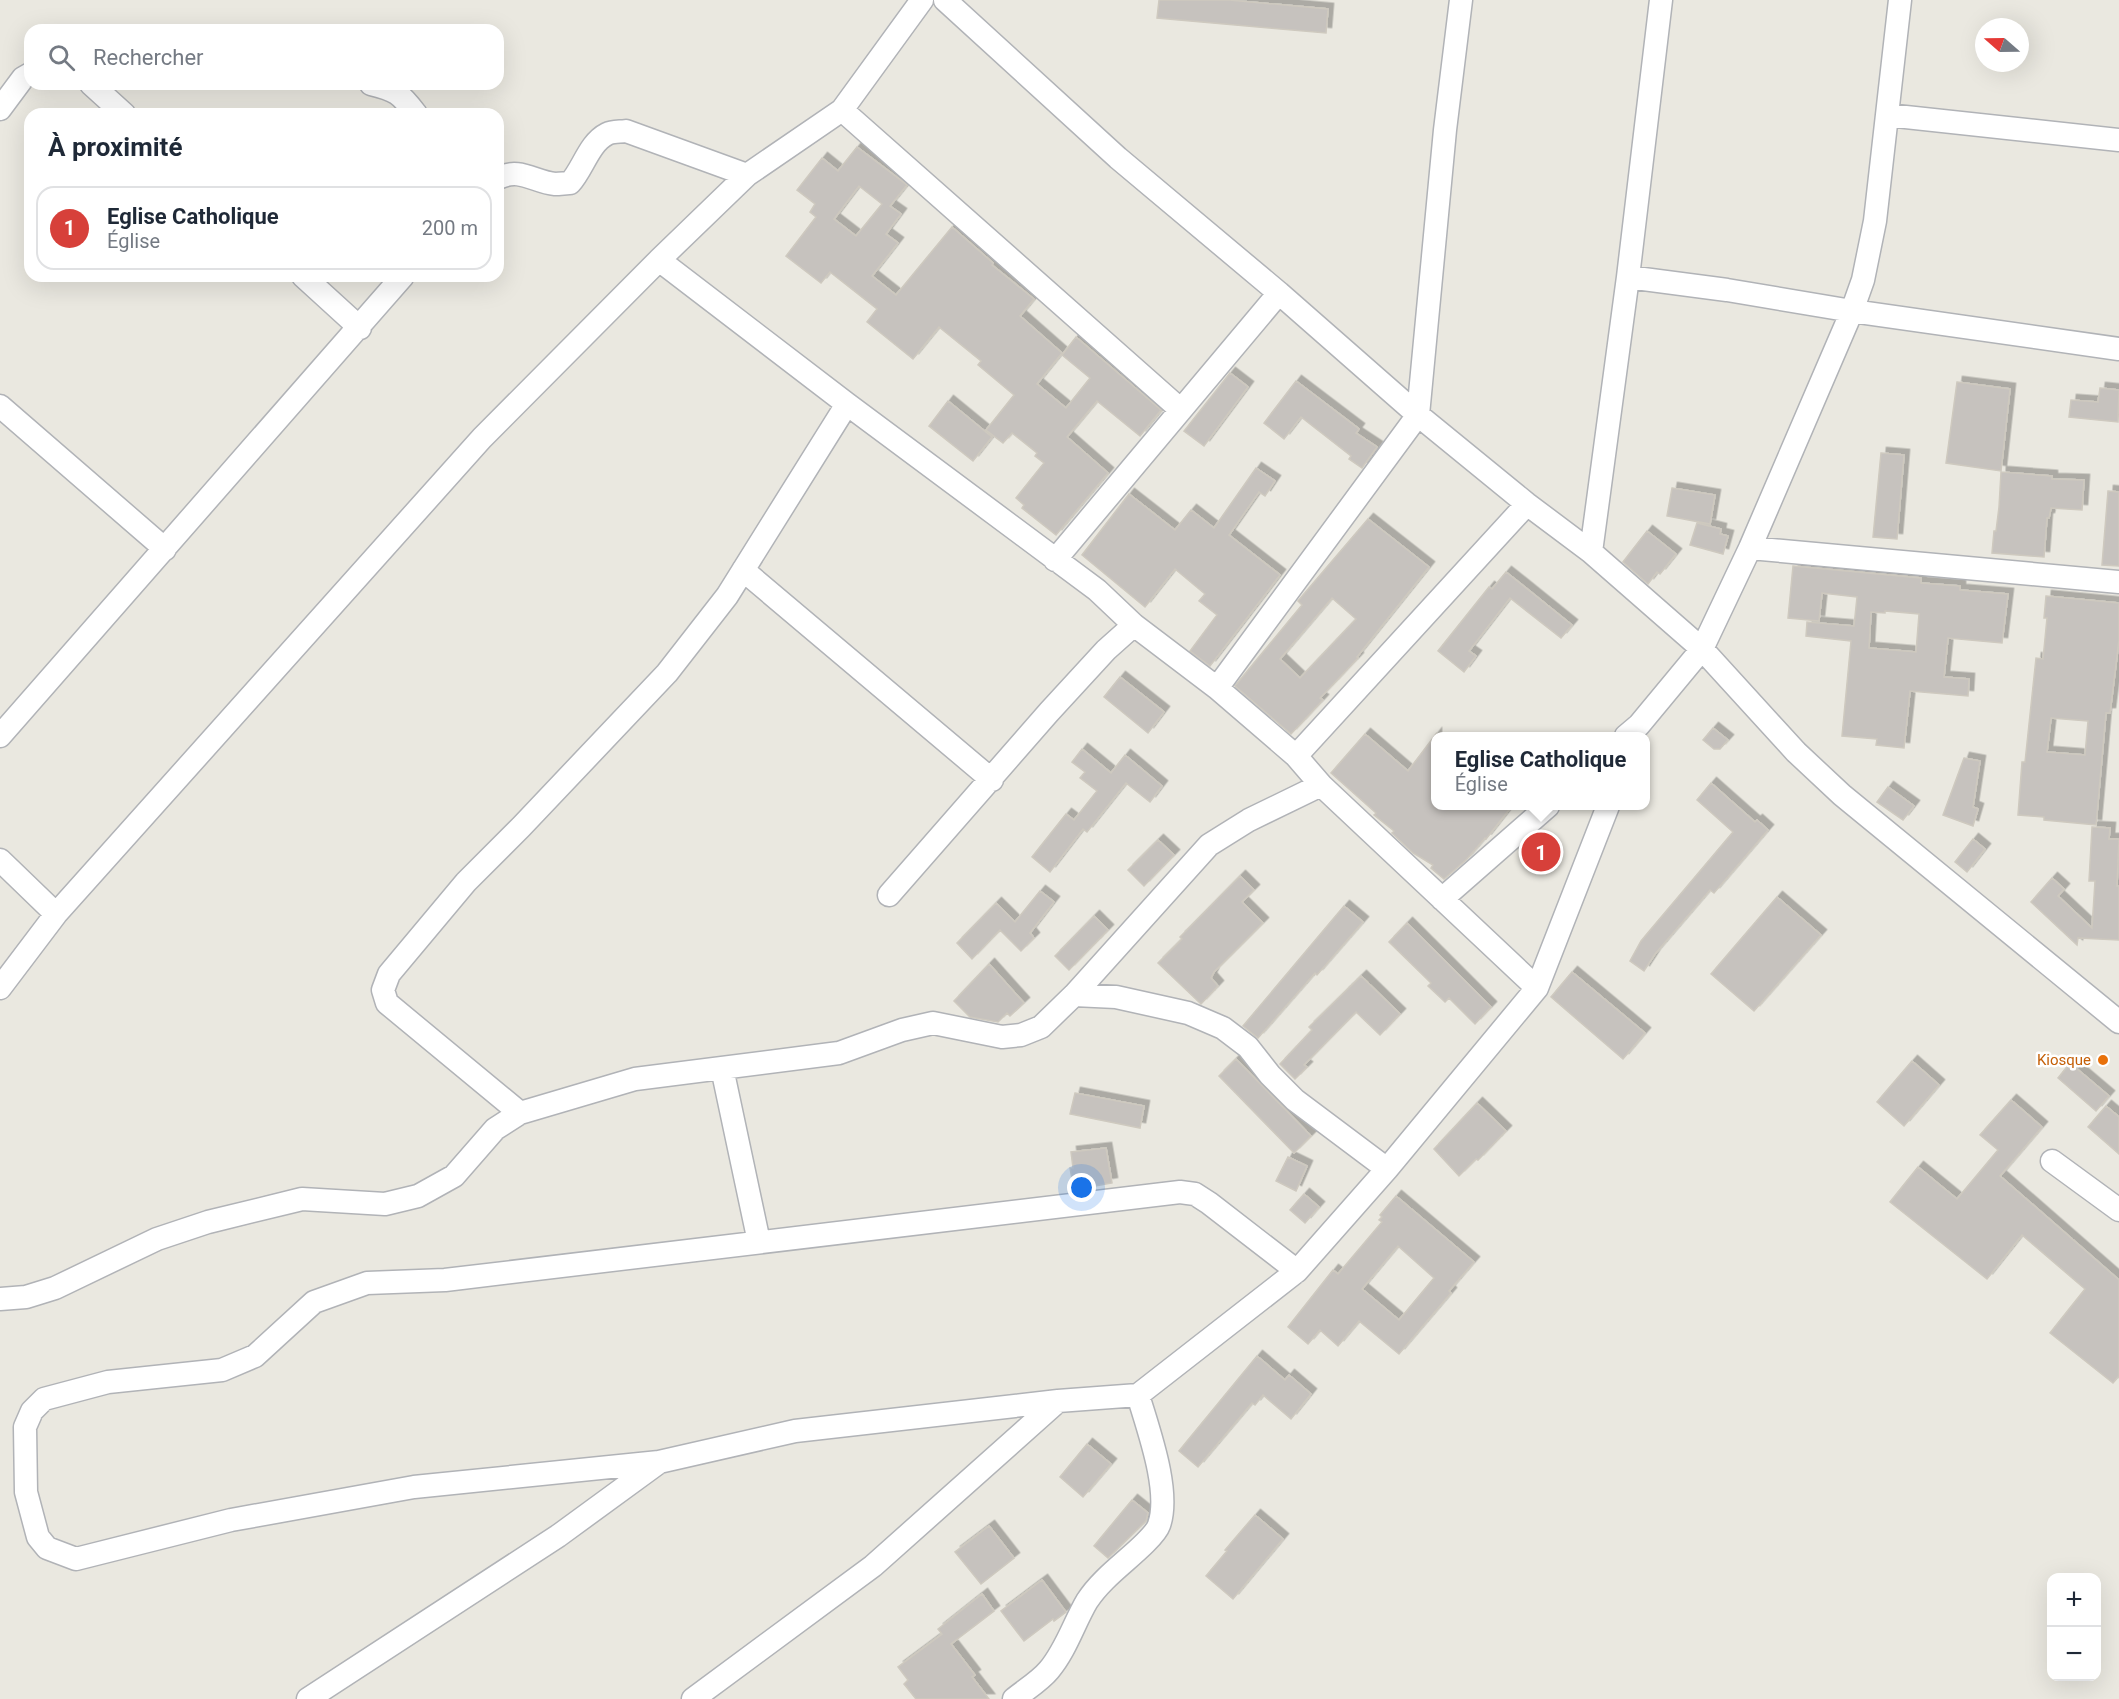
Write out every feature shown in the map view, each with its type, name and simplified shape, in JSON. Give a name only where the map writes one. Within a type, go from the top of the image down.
[{"type":"street","points":[[0,988],[56,914],[482,438],[747,175],[842,111],[922,0]]},
{"type":"street","points":[[945,0],[1118,158],[1280,293],[1418,415],[1527,504],[1591,552],[1702,649],[1796,752],[1842,795],[2119,1022]]},
{"type":"street","points":[[1217,688],[1418,415],[1444,130],[1461,0]]},
{"type":"street","points":[[1591,552],[1628,277],[1661,0]]},
{"type":"street","points":[[1635,732],[1702,649],[1750,548],[1852,311],[1863,280],[1875,221],[1900,0]]},
{"type":"street","points":[[0,109],[24,77]]},
{"type":"street","points":[[98,90],[117,108]]},
{"type":"street","points":[[393,90],[412,108]]},
{"type":"street","points":[[842,111],[1181,410]]},
{"type":"street","points":[[1887,115],[2119,140]]},
{"type":"street","points":[[504,175],[508,173],[534,177],[554,184],[570,183],[579,174],[597,141],[609,133],[626,131],[747,175]]},
{"type":"street","points":[[659,260],[847,404],[1097,590],[1134,625],[1217,688],[1296,756],[1322,785],[1537,988]]},
{"type":"street","points":[[1628,277],[2119,349]]},
{"type":"street","points":[[310,282],[360,328]]},
{"type":"street","points":[[0,736],[399,282]]},
{"type":"street","points":[[1055,560],[1280,293]]},
{"type":"street","points":[[519,1113],[387,1003],[383,990],[389,974],[466,882],[667,673],[727,596],[847,404]]},
{"type":"street","points":[[0,406],[165,549]]},
{"type":"street","points":[[1296,756],[1527,504]]},
{"type":"street","points":[[1750,548],[2119,582]]},
{"type":"street","points":[[743,570],[992,780]]},
{"type":"street","points":[[889,895],[992,780],[1049,712],[1106,650],[1134,625]]},
{"type":"street","points":[[0,1299],[26,1297],[55,1288],[157,1239],[208,1222],[302,1199],[385,1204],[418,1196],[454,1176],[495,1129],[519,1113],[635,1078],[839,1053],[902,1030],[933,1023],[1002,1037],[1022,1035],[1041,1027],[1074,995],[1209,845],[1249,820],[1322,785]]},
{"type":"street","points":[[1442,899],[1543,810]]},
{"type":"street","points":[[1297,1271],[1209,1203],[1195,1194],[1180,1192],[445,1280],[367,1283],[314,1302],[255,1356],[222,1370],[108,1383],[44,1400],[32,1411],[25,1427],[26,1492],[38,1537],[47,1548],[76,1559],[231,1520],[414,1487],[659,1462],[795,1431],[1058,1401],[1138,1395],[1297,1271],[1387,1169],[1537,988],[1606,810]]},
{"type":"street","points":[[0,860],[56,914]]},
{"type":"street","points":[[1074,995],[1116,998],[1178,1011],[1223,1028],[1248,1047],[1270,1075],[1295,1100],[1387,1169]]},
{"type":"street","points":[[722,1068],[759,1242]]},
{"type":"street","points":[[2052,1161],[2119,1210]]},
{"type":"street","points":[[1014,1699],[1049,1670],[1087,1601],[1100,1584],[1147,1542],[1158,1527],[1162,1513],[1162,1493],[1155,1454],[1138,1395]]},
{"type":"street","points":[[693,1699],[873,1566],[1058,1401]]},
{"type":"street","points":[[308,1699],[558,1536],[659,1462]]},
{"type":"building","points":[[1159,0],[1229,0],[1328,9],[1326,33],[1157,18]]},
{"type":"building","points":[[857,147],[907,185],[890,206],[901,214],[886,234],[898,243],[872,276],[896,295],[952,227],[993,263],[992,265],[1034,299],[1020,316],[1062,353],[1037,384],[1066,408],[1090,378],[1062,355],[1076,337],[1161,410],[1140,436],[1097,401],[1067,437],[1108,473],[1056,535],[1022,508],[1024,505],[1016,498],[1044,463],[1035,456],[1037,453],[1012,433],[1003,443],[986,430],[1014,395],[978,365],[981,361],[939,327],[913,359],[867,322],[877,309],[830,272],[821,283],[786,256],[816,217],[810,212],[815,204],[797,190],[822,158],[838,171]],"holes":[[[859,186],[882,204],[856,236],[834,219]]]},
{"type":"building","points":[[1230,373],[1248,387],[1204,446],[1184,431]]},
{"type":"building","points":[[1296,381],[1359,429],[1356,433],[1377,447],[1362,468],[1349,459],[1351,456],[1301,417],[1284,439],[1264,423]]},
{"type":"building","points":[[1957,382],[2010,389],[2001,471],[1946,463]]},
{"type":"building","points":[[2100,388],[2119,390],[2118,422],[2069,417],[2071,400],[2098,402]]},
{"type":"building","points":[[948,401],[992,437],[973,461],[929,426]]},
{"type":"building","points":[[1881,453],[1904,455],[1897,539],[1873,537]]},
{"type":"building","points":[[1256,468],[1275,481],[1265,496],[1259,492],[1229,535],[1280,575],[1210,666],[1190,651],[1217,615],[1199,601],[1205,594],[1175,569],[1145,607],[1082,555],[1129,494],[1175,530],[1191,510],[1214,528]]},
{"type":"building","points":[[2001,472],[2052,476],[2052,479],[2084,480],[2082,510],[2051,508],[2049,518],[2047,518],[2044,557],[1992,553],[1999,507]]},
{"type":"building","points":[[1672,488],[1715,495],[1710,524],[1667,516]]},
{"type":"building","points":[[2108,491],[2119,492],[2119,566],[2102,565]]},
{"type":"building","points":[[1368,519],[1429,567],[1358,658],[1320,698],[1323,700],[1291,734],[1235,686],[1302,605],[1298,601]],"holes":[[[1332,598],[1356,619],[1300,678],[1280,659]]]},
{"type":"building","points":[[1697,523],[1721,529],[1720,534],[1728,536],[1723,554],[1690,545]]},
{"type":"building","points":[[1647,531],[1676,554],[1660,574],[1657,572],[1648,584],[1623,562]]},
{"type":"building","points":[[1793,566],[1921,578],[1921,583],[1960,586],[1960,590],[2008,594],[2002,643],[1948,638],[1944,677],[1969,679],[1968,696],[1910,691],[1904,748],[1876,745],[1877,739],[1842,736],[1851,641],[1806,636],[1807,622],[1854,626],[1857,597],[1822,593],[1819,621],[1788,618]],"holes":[[[1871,612],[1919,614],[1916,652],[1869,648]]]},
{"type":"building","points":[[1506,572],[1572,625],[1561,638],[1510,598],[1469,651],[1476,656],[1464,672],[1438,651],[1489,587],[1492,589]]},
{"type":"building","points":[[2046,596],[2119,603],[2119,640],[2110,713],[2106,713],[2096,825],[2018,815],[2022,762],[2025,762],[2036,658],[2043,659],[2047,618],[2044,618]],"holes":[[[2051,718],[2088,721],[2085,755],[2047,752]]]},
{"type":"building","points":[[1120,677],[1164,712],[1148,733],[1104,697]]},
{"type":"building","points":[[1713,728],[1728,740],[1720,749],[1714,749],[1703,740]]},
{"type":"building","points":[[1365,734],[1408,771],[1431,741],[1431,810],[1509,810],[1486,839],[1444,879],[1431,868],[1433,865],[1413,853],[1392,833],[1394,831],[1374,815],[1376,813],[1331,773]]},
{"type":"building","points":[[1082,749],[1111,773],[1125,755],[1162,786],[1150,802],[1126,783],[1087,832],[1083,829],[1050,872],[1032,857],[1066,814],[1074,820],[1097,791],[1080,778],[1085,772],[1072,762]]},
{"type":"building","points":[[1964,758],[1980,761],[1973,807],[1978,809],[1973,826],[1943,815]]},
{"type":"building","points":[[1711,783],[1755,822],[1757,820],[1768,830],[1714,893],[1710,890],[1655,954],[1644,971],[1630,961],[1641,941],[1733,832],[1697,800]]},
{"type":"building","points":[[1888,787],[1914,806],[1903,820],[1877,802]]},
{"type":"building","points":[[2092,827],[2110,828],[2109,839],[2119,839],[2117,886],[2119,886],[2119,940],[2078,938],[2077,945],[2031,902],[2052,878],[2064,889],[2058,896],[2092,928],[2095,881],[2089,881]]},
{"type":"building","points":[[1973,839],[1985,849],[1967,872],[1955,862]]},
{"type":"building","points":[[1158,840],[1174,855],[1144,886],[1128,870]]},
{"type":"building","points":[[1240,876],[1254,890],[1242,902],[1263,923],[1214,972],[1211,978],[1218,986],[1201,1004],[1158,963],[1182,939],[1180,937]]},
{"type":"building","points":[[1040,891],[1054,902],[1030,933],[1034,938],[1021,951],[1000,930],[972,959],[957,943],[996,903],[1015,922]]},
{"type":"building","points":[[1777,897],[1821,935],[1754,1011],[1711,974]]},
{"type":"building","points":[[1344,906],[1363,922],[1258,1038],[1243,1026]]},
{"type":"building","points":[[1094,916],[1108,930],[1069,970],[1055,956]]},
{"type":"building","points":[[1407,923],[1491,1007],[1475,1024],[1449,998],[1445,1002],[1428,986],[1431,983],[1389,942]]},
{"type":"building","points":[[989,964],[1024,1003],[1010,1016],[1007,1013],[998,1022],[970,1017],[954,1001]]},
{"type":"building","points":[[1572,972],[1645,1033],[1623,1059],[1551,997]]},
{"type":"building","points":[[1361,976],[1400,1014],[1380,1035],[1356,1012],[1304,1065],[1307,1067],[1295,1079],[1280,1064],[1312,1030],[1309,1027]]},
{"type":"building","points":[[1236,1059],[1311,1136],[1294,1153],[1219,1076]]},
{"type":"building","points":[[1912,1061],[1939,1085],[1904,1126],[1877,1102]]},
{"type":"building","points":[[2070,1063],[2109,1096],[2096,1111],[2058,1078]]},
{"type":"building","points":[[1075,1093],[1144,1106],[1140,1128],[1070,1114]]},
{"type":"building","points":[[2011,1100],[2042,1127],[2000,1176],[2119,1280],[2119,1376],[2113,1383],[2050,1333],[2085,1289],[2022,1235],[1987,1279],[1890,1202],[1918,1167],[1957,1199],[1998,1150],[1980,1135]]},
{"type":"building","points":[[1477,1103],[1506,1131],[1459,1176],[1434,1149]]},
{"type":"building","points":[[2106,1106],[2119,1117],[2119,1154],[2088,1127]]},
{"type":"building","points":[[1106,1148],[1112,1183],[1074,1190],[1070,1168],[1073,1168],[1071,1152]]},
{"type":"building","points":[[1288,1157],[1307,1166],[1296,1191],[1276,1181]]},
{"type":"building","points":[[1304,1194],[1319,1207],[1305,1223],[1290,1210]]},
{"type":"building","points":[[1396,1196],[1474,1262],[1399,1354],[1359,1321],[1338,1346],[1320,1330],[1308,1344],[1288,1327],[1333,1270],[1338,1274],[1382,1222],[1379,1220],[1382,1217],[1380,1215]],"holes":[[[1398,1246],[1434,1278],[1399,1320],[1362,1289]]]},
{"type":"building","points":[[1257,1356],[1285,1380],[1289,1375],[1311,1394],[1291,1419],[1263,1395],[1255,1405],[1252,1403],[1198,1467],[1179,1451]]},
{"type":"building","points":[[1087,1444],[1111,1464],[1083,1497],[1060,1477]]},
{"type":"building","points":[[1132,1500],[1148,1513],[1146,1521],[1108,1558],[1094,1546]]},
{"type":"building","points":[[1255,1515],[1283,1539],[1233,1599],[1206,1576]]},
{"type":"building","points":[[989,1526],[1014,1558],[981,1584],[955,1552]]},
{"type":"building","points":[[1042,1580],[1066,1612],[1024,1641],[1001,1611]]},
{"type":"building","points":[[982,1594],[994,1611],[951,1644],[975,1675],[972,1677],[989,1699],[916,1699],[904,1684],[908,1680],[898,1667],[942,1634],[938,1629]]},
{"type":"place","name":"Eglise Catholique","points":[[1541,852]]},
{"type":"place","name":"Kiosque","points":[[2103,1060]]}]
